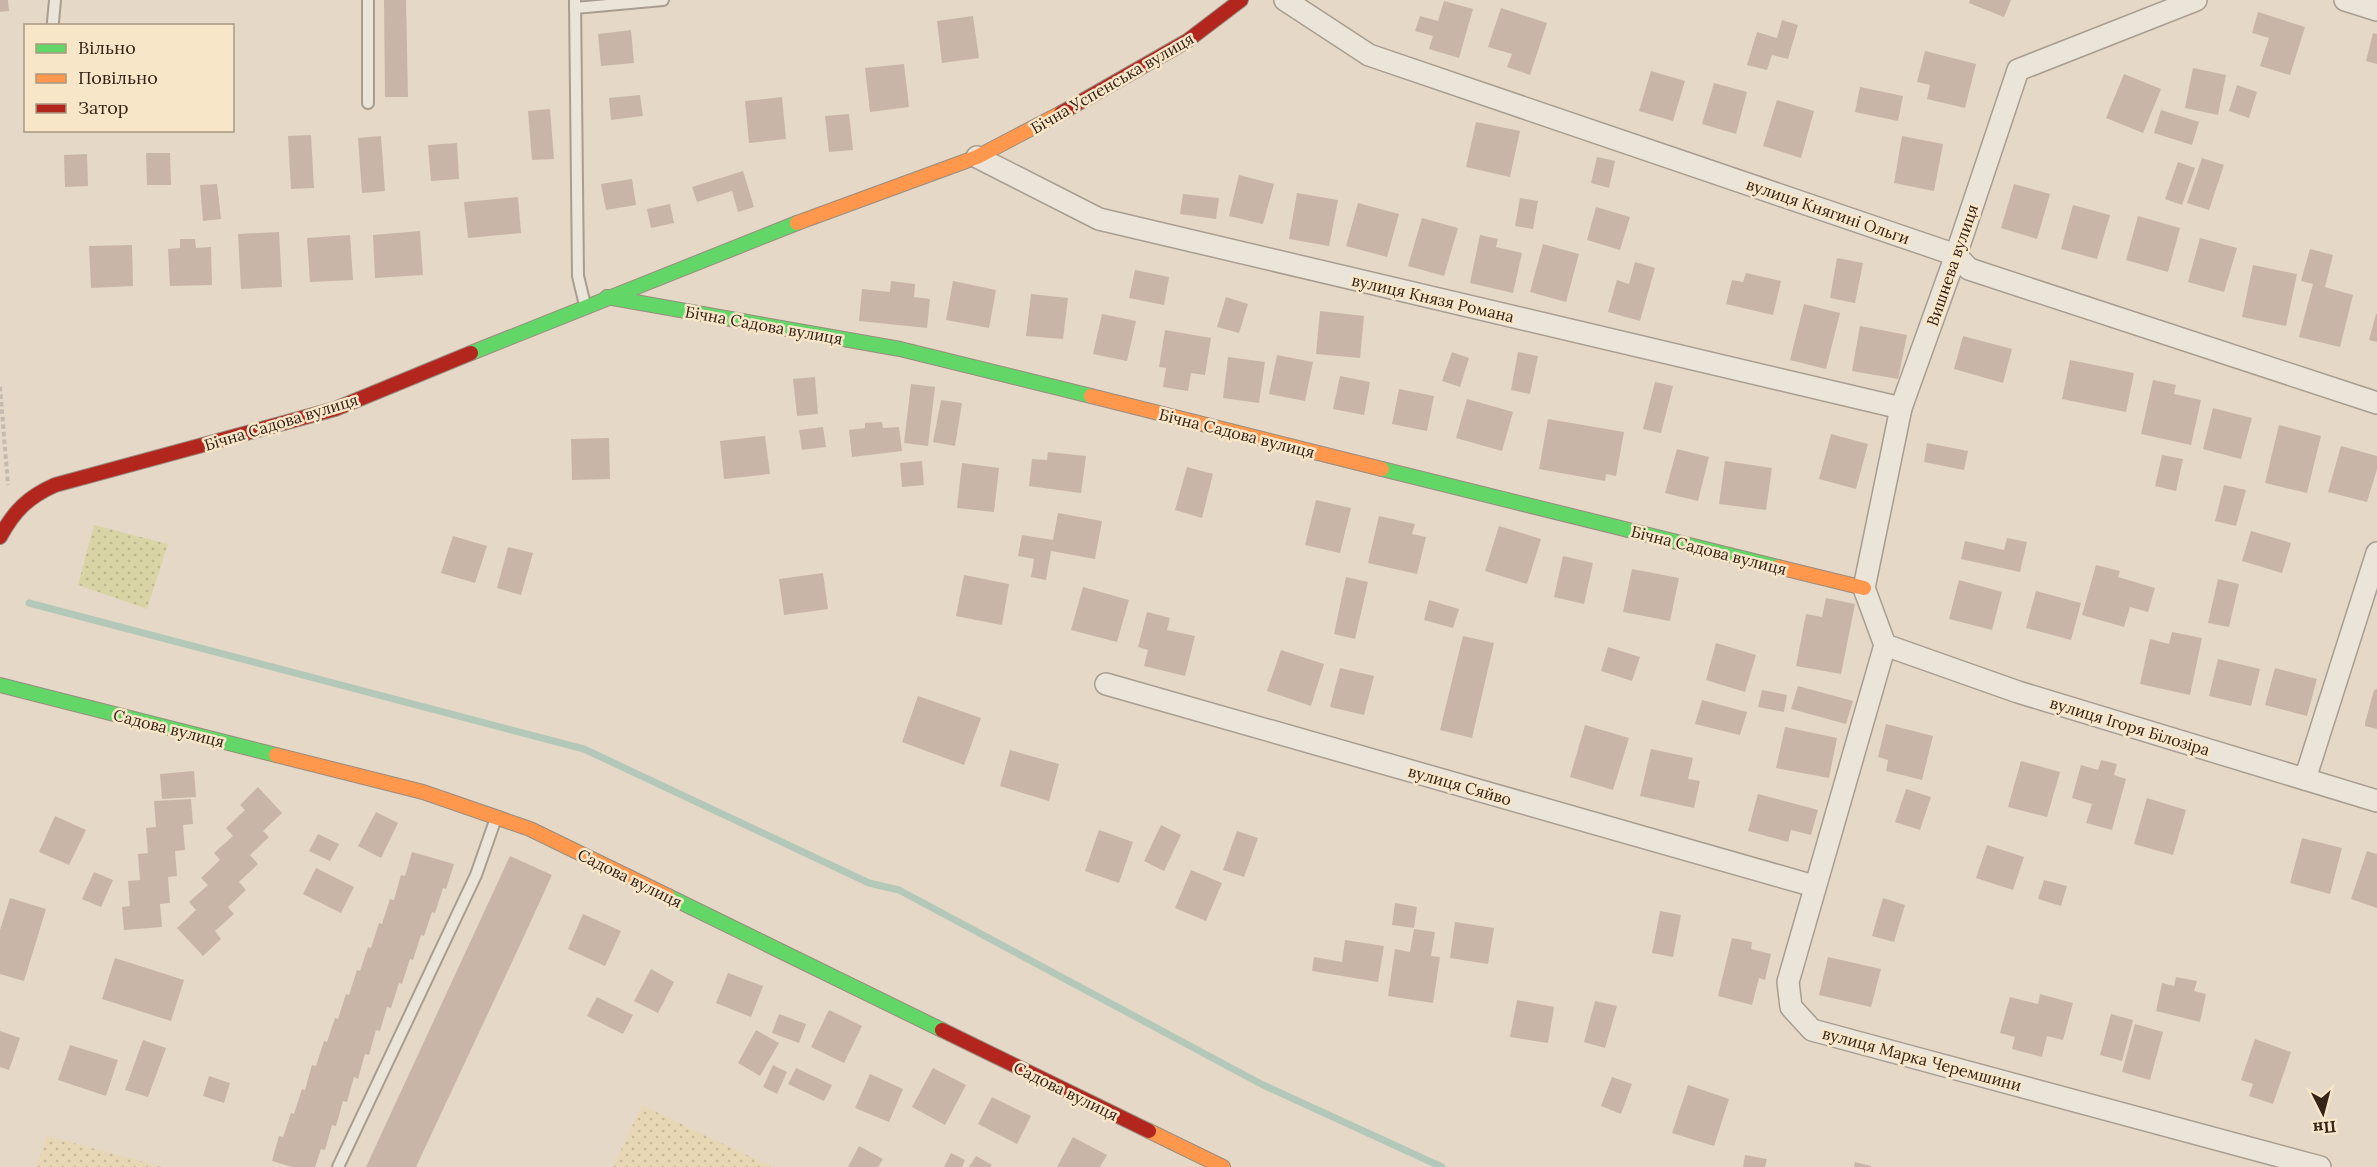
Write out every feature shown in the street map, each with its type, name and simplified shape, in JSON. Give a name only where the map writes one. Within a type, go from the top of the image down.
[{"type":"street","name":"Бічна Успенська вулиця","points":[[978,158],[1085,101],[1187,41],[1241,0]]},
{"type":"street","name":"вулиця Княгині Ольги","points":[[1285,0],[1369,55],[1956,255],[1969,269],[2377,403]]},
{"type":"street","name":"Вишнева вулиця","points":[[1864,588],[1901,408],[1956,255],[2018,70],[2196,0]]},
{"type":"street","points":[[2345,0],[2377,10]]},
{"type":"street","name":"Бічна Садова вулиця","points":[[0,537],[10,516],[32,495],[55,485],[334,409],[790,225],[978,158]]},
{"type":"street","name":"вулиця Князя Романа","points":[[978,158],[1099,219],[1901,408]]},
{"type":"street","name":"Бічна Садова вулиця","points":[[607,297],[900,350],[1864,588]]},
{"type":"street","points":[[2305,779],[2377,553]]},
{"type":"street","points":[[1864,588],[1886,645]]},
{"type":"street","name":"вулиця Ігоря Білозіра","points":[[1886,645],[2018,692],[2377,801]]},
{"type":"street","name":"вулиця Марка Черемшини","points":[[1886,645],[1814,886],[1788,982],[1791,1007],[1812,1030],[2320,1167]]},
{"type":"street","name":"вулиця Сяйво","points":[[1106,684],[1814,886]]},
{"type":"street","name":"Садова вулиця","points":[[0,685],[423,792],[530,829],[1223,1167]]},
{"type":"lane","points":[[53,22],[55,0]]},
{"type":"lane","points":[[368,0],[368,103]]},
{"type":"lane","points":[[585,306],[578,276],[575,4],[663,0]]},
{"type":"lane","points":[[338,1167],[476,875],[496,817]]},
{"type":"path","points":[[0,387],[10,516]]},
{"type":"shaded area","points":[[94,525],[168,544],[147,609],[78,585]]},
{"type":"shaded area","points":[[642,1105],[772,1167],[613,1167]]},
{"type":"shaded area","points":[[47,1136],[162,1167],[36,1167]]},
{"type":"building","points":[[0,0],[8,0],[9,11],[0,12]]},
{"type":"building","points":[[384,0],[406,0],[408,97],[385,97]]},
{"type":"building","points":[[1970,0],[2011,0],[2004,17],[1969,3]]},
{"type":"building","points":[[1444,1],[1473,9],[1459,58],[1429,49],[1433,36],[1415,31],[1420,16],[1438,21]]},
{"type":"building","points":[[1501,8],[1547,23],[1530,75],[1507,67],[1512,54],[1488,47]]},
{"type":"building","points":[[2258,12],[2305,27],[2290,75],[2260,66],[2269,38],[2252,33]]},
{"type":"building","points":[[973,16],[979,58],[942,63],[937,21]]},
{"type":"building","points":[[1782,20],[1798,25],[1788,59],[1772,55],[1767,70],[1747,65],[1757,32],[1777,38]]},
{"type":"building","points":[[631,30],[634,63],[601,66],[598,34]]},
{"type":"building","points":[[2373,33],[2377,34],[2377,64],[2366,61]]},
{"type":"building","points":[[1925,51],[1976,64],[1965,108],[1927,99],[1930,85],[1917,82]]},
{"type":"building","points":[[904,64],[909,107],[870,112],[865,68]]},
{"type":"building","points":[[2193,68],[2226,75],[2218,115],[2185,108]]},
{"type":"building","points":[[1651,71],[1685,81],[1673,121],[1639,111]]},
{"type":"building","points":[[2124,74],[2161,89],[2143,133],[2106,118]]},
{"type":"building","points":[[1714,83],[1747,92],[1736,134],[1702,124]]},
{"type":"building","points":[[2237,85],[2257,92],[2249,118],[2229,111]]},
{"type":"building","points":[[1860,87],[1903,96],[1898,121],[1855,112]]},
{"type":"building","points":[[640,95],[643,116],[611,120],[609,98]]},
{"type":"building","points":[[782,97],[786,139],[749,143],[745,101]]},
{"type":"building","points":[[1777,100],[1814,111],[1801,158],[1763,146]]},
{"type":"building","points":[[550,109],[554,159],[532,160],[528,111]]},
{"type":"building","points":[[2161,110],[2199,122],[2192,145],[2154,133]]},
{"type":"building","points":[[849,114],[853,150],[829,152],[825,116]]},
{"type":"building","points":[[1476,122],[1520,131],[1510,177],[1466,167]]},
{"type":"building","points":[[311,135],[314,188],[291,189],[288,136]]},
{"type":"building","points":[[381,136],[385,191],[362,193],[358,138]]},
{"type":"building","points":[[1902,136],[1943,144],[1934,191],[1894,183]]},
{"type":"building","points":[[457,143],[459,179],[431,181],[428,145]]},
{"type":"building","points":[[146,153],[170,153],[171,185],[147,185]]},
{"type":"building","points":[[87,154],[88,186],[65,187],[64,155]]},
{"type":"building","points":[[1597,157],[1615,161],[1609,188],[1591,183]]},
{"type":"building","points":[[2202,158],[2224,165],[2209,210],[2187,203]]},
{"type":"building","points":[[2178,162],[2195,168],[2182,205],[2165,199]]},
{"type":"building","points":[[743,171],[754,207],[738,212],[732,191],[697,202],[692,187]]},
{"type":"building","points":[[1239,175],[1274,184],[1263,224],[1229,216]]},
{"type":"building","points":[[632,179],[636,205],[606,210],[601,184]]},
{"type":"building","points":[[217,184],[221,219],[203,221],[200,185]]},
{"type":"building","points":[[2014,184],[2050,194],[2037,239],[2001,228]]},
{"type":"building","points":[[1297,193],[1338,200],[1329,246],[1289,239]]},
{"type":"building","points":[[1183,194],[1219,198],[1216,219],[1180,214]]},
{"type":"building","points":[[518,197],[521,233],[468,238],[464,202]]},
{"type":"building","points":[[1520,198],[1538,201],[1533,229],[1515,226]]},
{"type":"building","points":[[1358,203],[1399,214],[1387,257],[1346,246]]},
{"type":"building","points":[[670,204],[674,223],[651,228],[647,209]]},
{"type":"building","points":[[2073,205],[2110,215],[2097,259],[2061,249]]},
{"type":"building","points":[[1596,207],[1630,217],[1620,250],[1587,240]]},
{"type":"building","points":[[2138,216],[2180,228],[2168,272],[2126,260]]},
{"type":"building","points":[[1422,218],[1458,228],[1444,276],[1408,266]]},
{"type":"building","points":[[420,231],[423,275],[375,278],[373,235]]},
{"type":"building","points":[[279,232],[282,287],[241,289],[238,234]]},
{"type":"building","points":[[350,235],[353,280],[310,282],[307,238]]},
{"type":"building","points":[[1480,235],[1498,239],[1496,247],[1522,253],[1513,293],[1470,283]]},
{"type":"building","points":[[2200,238],[2237,248],[2224,292],[2188,282]]},
{"type":"building","points":[[180,239],[195,239],[196,248],[211,247],[212,285],[170,286],[168,249],[180,248]]},
{"type":"building","points":[[1543,244],[1579,254],[1566,302],[1530,292]]},
{"type":"building","points":[[132,245],[133,286],[91,288],[89,246]]},
{"type":"building","points":[[2310,249],[2333,255],[2325,287],[2353,295],[2340,347],[2299,337],[2313,284],[2301,281]]},
{"type":"building","points":[[1837,258],[1863,263],[1855,303],[1830,298]]},
{"type":"building","points":[[1635,262],[1655,268],[1640,321],[1608,312],[1617,280],[1629,284]]},
{"type":"building","points":[[2253,265],[2297,274],[2286,326],[2242,317]]},
{"type":"building","points":[[1135,270],[1169,277],[1164,305],[1129,298]]},
{"type":"building","points":[[1746,273],[1781,281],[1773,315],[1726,304],[1732,280],[1743,282]]},
{"type":"building","points":[[891,281],[915,284],[914,297],[930,299],[927,328],[859,321],[862,289],[890,292]]},
{"type":"building","points":[[953,281],[996,290],[989,328],[946,320]]},
{"type":"building","points":[[1031,294],[1068,298],[1063,339],[1026,336]]},
{"type":"building","points":[[1226,297],[1248,304],[1239,333],[1217,327]]},
{"type":"building","points":[[1804,304],[1840,313],[1826,369],[1790,360]]},
{"type":"building","points":[[1320,311],[1364,316],[1360,358],[1316,354]]},
{"type":"building","points":[[1102,314],[1136,321],[1127,361],[1093,354]]},
{"type":"building","points":[[2377,314],[2377,342],[2369,340]]},
{"type":"building","points":[[1860,326],[1907,335],[1898,379],[1852,371]]},
{"type":"building","points":[[1165,330],[1211,338],[1205,375],[1191,373],[1188,391],[1163,387],[1166,368],[1159,367]]},
{"type":"building","points":[[1963,336],[2012,349],[2003,383],[1954,369]]},
{"type":"building","points":[[1452,352],[1469,358],[1460,387],[1442,381]]},
{"type":"building","points":[[1518,352],[1538,356],[1530,394],[1511,390]]},
{"type":"building","points":[[1277,355],[1313,362],[1305,401],[1269,394]]},
{"type":"building","points":[[1228,357],[1265,362],[1259,403],[1223,398]]},
{"type":"building","points":[[2070,360],[2134,373],[2126,412],[2062,399]]},
{"type":"building","points":[[1340,376],[1370,382],[1364,415],[1333,409]]},
{"type":"building","points":[[815,377],[818,414],[797,416],[793,379]]},
{"type":"building","points":[[2153,380],[2176,385],[2174,394],[2201,400],[2191,445],[2141,434]]},
{"type":"building","points":[[1655,382],[1673,386],[1661,433],[1643,429]]},
{"type":"building","points":[[911,384],[935,387],[928,446],[904,443]]},
{"type":"building","points":[[1399,389],[1434,396],[1427,431],[1392,424]]},
{"type":"building","points":[[1467,399],[1513,412],[1502,451],[1456,438]]},
{"type":"building","points":[[941,400],[962,403],[955,446],[933,442]]},
{"type":"building","points":[[2213,408],[2252,418],[2241,459],[2203,449]]},
{"type":"building","points":[[1548,419],[1624,432],[1616,476],[1606,474],[1605,481],[1539,469]]},
{"type":"building","points":[[882,422],[883,428],[899,427],[902,451],[852,457],[849,430],[865,428],[865,423]]},
{"type":"building","points":[[2279,425],[2321,436],[2307,493],[2265,483]]},
{"type":"building","points":[[823,427],[826,447],[802,450],[799,430]]},
{"type":"building","points":[[1831,434],[1868,444],[1856,489],[1819,479]]},
{"type":"building","points":[[765,436],[770,474],[724,479],[720,441]]},
{"type":"building","points":[[609,438],[610,479],[572,480],[571,439]]},
{"type":"building","points":[[1927,443],[1968,451],[1964,470],[1924,462]]},
{"type":"building","points":[[2341,446],[2377,456],[2377,469],[2367,502],[2328,492]]},
{"type":"building","points":[[1677,449],[1709,457],[1698,501],[1665,493]]},
{"type":"building","points":[[1048,452],[1086,456],[1081,493],[1029,486],[1032,459],[1047,460]]},
{"type":"building","points":[[2162,455],[2183,459],[2176,491],[2155,486]]},
{"type":"building","points":[[922,461],[924,485],[902,487],[900,463]]},
{"type":"building","points":[[1725,461],[1772,468],[1766,510],[1719,504]]},
{"type":"building","points":[[962,463],[999,468],[994,512],[957,508]]},
{"type":"building","points":[[1187,467],[1213,474],[1202,518],[1175,510]]},
{"type":"building","points":[[2224,485],[2246,490],[2236,526],[2215,521]]},
{"type":"building","points":[[1316,500],[1351,508],[1340,553],[1305,545]]},
{"type":"building","points":[[1058,513],[1102,521],[1095,559],[1051,551],[1046,580],[1031,577],[1034,559],[1018,556],[1022,535],[1053,540]]},
{"type":"building","points":[[1379,516],[1415,524],[1412,534],[1426,537],[1417,574],[1368,563]]},
{"type":"building","points":[[1499,526],[1541,539],[1527,584],[1485,571]]},
{"type":"building","points":[[2251,531],[2291,543],[2282,573],[2242,561]]},
{"type":"building","points":[[453,536],[487,546],[475,583],[441,573]]},
{"type":"building","points":[[2007,538],[2027,542],[2020,572],[1961,559],[1965,541],[2004,550]]},
{"type":"building","points":[[508,547],[533,553],[521,595],[497,588]]},
{"type":"building","points":[[1563,556],[1593,563],[1584,604],[1554,597]]},
{"type":"building","points":[[2096,565],[2120,571],[2118,577],[2155,588],[2148,612],[2130,607],[2124,627],[2082,615]]},
{"type":"building","points":[[1632,569],[1679,578],[1670,621],[1623,612]]},
{"type":"building","points":[[823,573],[828,609],[784,615],[779,579]]},
{"type":"building","points":[[964,575],[1009,584],[1002,625],[956,616]]},
{"type":"building","points":[[1346,577],[1368,582],[1355,639],[1334,634]]},
{"type":"building","points":[[2218,579],[2239,584],[2229,627],[2208,623]]},
{"type":"building","points":[[1959,580],[2002,592],[1992,630],[1949,619]]},
{"type":"building","points":[[1083,587],[1129,600],[1117,642],[1071,630]]},
{"type":"building","points":[[2036,591],[2081,603],[2071,640],[2026,628]]},
{"type":"building","points":[[1826,598],[1855,604],[1841,674],[1796,666],[1806,614],[1822,617]]},
{"type":"building","points":[[1429,600],[1459,609],[1453,628],[1424,620]]},
{"type":"building","points":[[1147,612],[1170,618],[1167,630],[1195,636],[1185,676],[1144,666],[1148,650],[1138,647]]},
{"type":"building","points":[[2172,632],[2202,638],[2190,695],[2140,684],[2150,639],[2169,644]]},
{"type":"building","points":[[1463,636],[1494,643],[1472,738],[1440,730]]},
{"type":"building","points":[[1716,643],[1756,655],[1745,692],[1706,680]]},
{"type":"building","points":[[1608,647],[1640,657],[1632,681],[1601,671]]},
{"type":"building","points":[[1281,650],[1324,664],[1311,706],[1267,691]]},
{"type":"building","points":[[2218,659],[2260,669],[2251,706],[2209,696]]},
{"type":"building","points":[[1340,668],[1374,676],[1364,715],[1330,707]]},
{"type":"building","points":[[2275,668],[2317,679],[2307,716],[2265,705]]},
{"type":"building","points":[[1798,686],[1853,701],[1846,724],[1791,709]]},
{"type":"building","points":[[2377,689],[2377,729],[2365,726],[2365,723],[2374,690]]},
{"type":"building","points":[[1762,690],[1787,695],[1784,712],[1758,707]]},
{"type":"building","points":[[918,696],[981,718],[964,765],[902,742]]},
{"type":"building","points":[[1702,700],[1747,712],[1740,735],[1695,724]]},
{"type":"building","points":[[1886,724],[1933,736],[1922,780],[1886,771],[1888,760],[1878,757]]},
{"type":"building","points":[[1585,725],[1629,738],[1613,790],[1570,777]]},
{"type":"building","points":[[1785,727],[1837,738],[1829,778],[1776,768]]},
{"type":"building","points":[[1651,749],[1693,758],[1688,779],[1700,781],[1694,808],[1640,796]]},
{"type":"building","points":[[1010,750],[1059,764],[1049,801],[1000,786]]},
{"type":"building","points":[[2101,760],[2117,764],[2114,775],[2126,779],[2112,830],[2086,823],[2092,804],[2072,798],[2081,765],[2098,770]]},
{"type":"building","points":[[2021,761],[2060,772],[2047,817],[2008,807]]},
{"type":"building","points":[[194,771],[196,797],[162,799],[160,774]]},
{"type":"building","points":[[258,787],[282,813],[263,831],[269,837],[250,855],[258,864],[239,882],[246,890],[228,907],[234,914],[215,931],[221,939],[203,956],[177,928],[196,910],[189,902],[208,885],[201,878],[220,860],[214,853],[233,836],[226,828],[245,810],[240,805]]},
{"type":"building","points":[[1906,789],[1931,797],[1920,830],[1895,822]]},
{"type":"building","points":[[1758,794],[1818,810],[1811,835],[1791,830],[1788,842],[1748,831]]},
{"type":"building","points":[[2147,798],[2186,810],[2173,855],[2134,844]]},
{"type":"building","points":[[191,799],[193,824],[183,825],[185,850],[175,851],[177,876],[168,877],[170,903],[160,904],[162,927],[124,930],[122,907],[130,906],[128,881],[140,880],[138,854],[148,853],[146,828],[156,827],[154,801]]},
{"type":"building","points":[[376,812],[398,823],[381,858],[358,846]]},
{"type":"building","points":[[55,816],[86,830],[69,865],[39,852]]},
{"type":"building","points":[[1161,825],[1181,835],[1164,871],[1144,861]]},
{"type":"building","points":[[1099,830],[1133,842],[1119,883],[1085,871]]},
{"type":"building","points":[[1237,831],[1258,838],[1244,877],[1223,870]]},
{"type":"building","points":[[318,834],[339,844],[330,861],[309,851]]},
{"type":"building","points":[[2302,838],[2342,848],[2330,894],[2290,883]]},
{"type":"building","points":[[1987,845],[2024,857],[2013,890],[1976,878]]},
{"type":"building","points":[[2367,851],[2377,854],[2377,908],[2351,899]]},
{"type":"building","points":[[412,852],[454,864],[446,889],[443,888],[424,936],[421,935],[402,984],[399,983],[391,1008],[387,1007],[380,1031],[376,1030],[369,1055],[365,1054],[358,1079],[354,1077],[347,1102],[343,1101],[336,1126],[332,1125],[325,1150],[321,1149],[315,1167],[292,1167],[272,1161],[279,1136],[283,1137],[291,1113],[294,1114],[302,1089],[305,1090],[312,1065],[316,1066],[324,1041],[327,1042],[335,1018],[338,1019],[346,994],[349,995],[357,970],[360,971],[368,947],[371,948],[379,923],[382,924],[390,899],[394,900],[401,875],[405,876]]},
{"type":"building","points":[[510,856],[552,875],[520,945],[416,1167],[366,1167]]},
{"type":"building","points":[[316,868],[354,887],[341,913],[303,894]]},
{"type":"building","points":[[1191,870],[1222,883],[1206,921],[1175,908]]},
{"type":"building","points":[[94,872],[113,880],[101,907],[82,899]]},
{"type":"building","points":[[2044,880],[2067,886],[2061,906],[2038,899]]},
{"type":"building","points":[[10,898],[46,909],[24,981],[0,974],[0,930]]},
{"type":"building","points":[[1883,898],[1905,905],[1894,942],[1872,936]]},
{"type":"building","points":[[1395,903],[1417,907],[1414,928],[1392,925]]},
{"type":"building","points":[[1660,911],[1681,915],[1673,957],[1652,953]]},
{"type":"building","points":[[583,914],[621,931],[605,966],[568,949]]},
{"type":"building","points":[[1455,922],[1494,928],[1488,964],[1450,958]]},
{"type":"building","points":[[1414,929],[1435,932],[1431,956],[1440,957],[1433,1003],[1388,996],[1395,949],[1410,952]]},
{"type":"building","points":[[1732,938],[1752,942],[1751,949],[1771,954],[1765,980],[1759,978],[1752,1005],[1718,996]]},
{"type":"building","points":[[1345,940],[1384,946],[1378,982],[1312,971],[1314,957],[1342,962]]},
{"type":"building","points":[[1828,957],[1881,969],[1871,1007],[1819,995]]},
{"type":"building","points":[[115,958],[184,980],[171,1021],[102,999]]},
{"type":"building","points":[[651,969],[674,982],[658,1013],[634,1001]]},
{"type":"building","points":[[728,973],[763,986],[751,1017],[716,1003]]},
{"type":"building","points":[[2176,977],[2197,981],[2194,991],[2206,994],[2200,1022],[2156,1011],[2162,983],[2174,986]]},
{"type":"building","points":[[2040,994],[2073,1003],[2063,1040],[2047,1036],[2042,1057],[2012,1049],[2015,1037],[2000,1033],[2010,997],[2038,1004]]},
{"type":"building","points":[[597,997],[633,1015],[623,1034],[587,1016]]},
{"type":"building","points":[[1517,1000],[1554,1007],[1548,1043],[1510,1037]]},
{"type":"building","points":[[1595,1001],[1617,1006],[1605,1048],[1584,1042]]},
{"type":"building","points":[[829,1010],[862,1026],[844,1063],[811,1047]]},
{"type":"building","points":[[779,1014],[806,1024],[799,1043],[772,1033]]},
{"type":"building","points":[[2111,1014],[2133,1020],[2122,1061],[2100,1055]]},
{"type":"building","points":[[2135,1024],[2163,1032],[2150,1080],[2122,1072]]},
{"type":"building","points":[[756,1030],[779,1043],[760,1076],[738,1063]]},
{"type":"building","points":[[0,1031],[20,1038],[9,1070],[0,1067]]},
{"type":"building","points":[[2255,1039],[2291,1052],[2273,1104],[2249,1096],[2253,1084],[2241,1080]]},
{"type":"building","points":[[143,1040],[166,1048],[148,1097],[125,1090]]},
{"type":"building","points":[[70,1045],[118,1060],[106,1096],[58,1080]]},
{"type":"building","points":[[773,1065],[787,1072],[777,1094],[763,1087]]},
{"type":"building","points":[[796,1068],[832,1085],[824,1101],[788,1084]]},
{"type":"building","points":[[933,1068],[966,1085],[945,1125],[912,1107]]},
{"type":"building","points":[[870,1074],[903,1089],[889,1122],[855,1108]]},
{"type":"building","points":[[209,1076],[230,1083],[224,1103],[203,1096]]},
{"type":"building","points":[[1612,1077],[1632,1084],[1621,1114],[1601,1106]]},
{"type":"building","points":[[1688,1085],[1729,1099],[1714,1146],[1672,1133]]},
{"type":"building","points":[[992,1097],[1031,1116],[1017,1144],[978,1124]]},
{"type":"building","points":[[1073,1137],[1107,1155],[1100,1167],[1057,1167]]},
{"type":"building","points":[[859,1146],[883,1159],[878,1167],[848,1167]]},
{"type":"building","points":[[951,1153],[965,1160],[962,1167],[944,1167]]},
{"type":"building","points":[[1745,1155],[1767,1159],[1765,1167],[1743,1167]]},
{"type":"building","points":[[976,1156],[992,1165],[990,1167],[969,1167]]},
{"type":"building","points":[[1855,1162],[1871,1166],[1871,1167],[1854,1167]]},
{"type":"waterway","points":[[29,603],[584,749],[869,883],[899,890],[1263,1085],[1442,1167]]},
{"type":"traffic: fast","points":[[471,353],[797,223]]},
{"type":"traffic: fast","points":[[607,297],[900,349],[1091,396]]},
{"type":"traffic: fast","points":[[1382,469],[1778,567]]},
{"type":"traffic: fast","points":[[0,685],[276,755]]},
{"type":"traffic: fast","points":[[668,896],[942,1030]]},
{"type":"traffic: slow","points":[[797,223],[977,157],[1061,113]]},
{"type":"traffic: slow","points":[[1091,396],[1382,469]]},
{"type":"traffic: slow","points":[[1778,567],[1864,588]]},
{"type":"traffic: slow","points":[[276,755],[423,792],[530,829],[668,896]]},
{"type":"traffic: slow","points":[[1149,1131],[1223,1167]]},
{"type":"traffic: jam","points":[[1061,113],[1187,41],[1241,0]]},
{"type":"traffic: jam","points":[[0,537],[23,506],[55,485],[335,409],[471,353]]},
{"type":"traffic: jam","points":[[942,1030],[1149,1131]]}]
